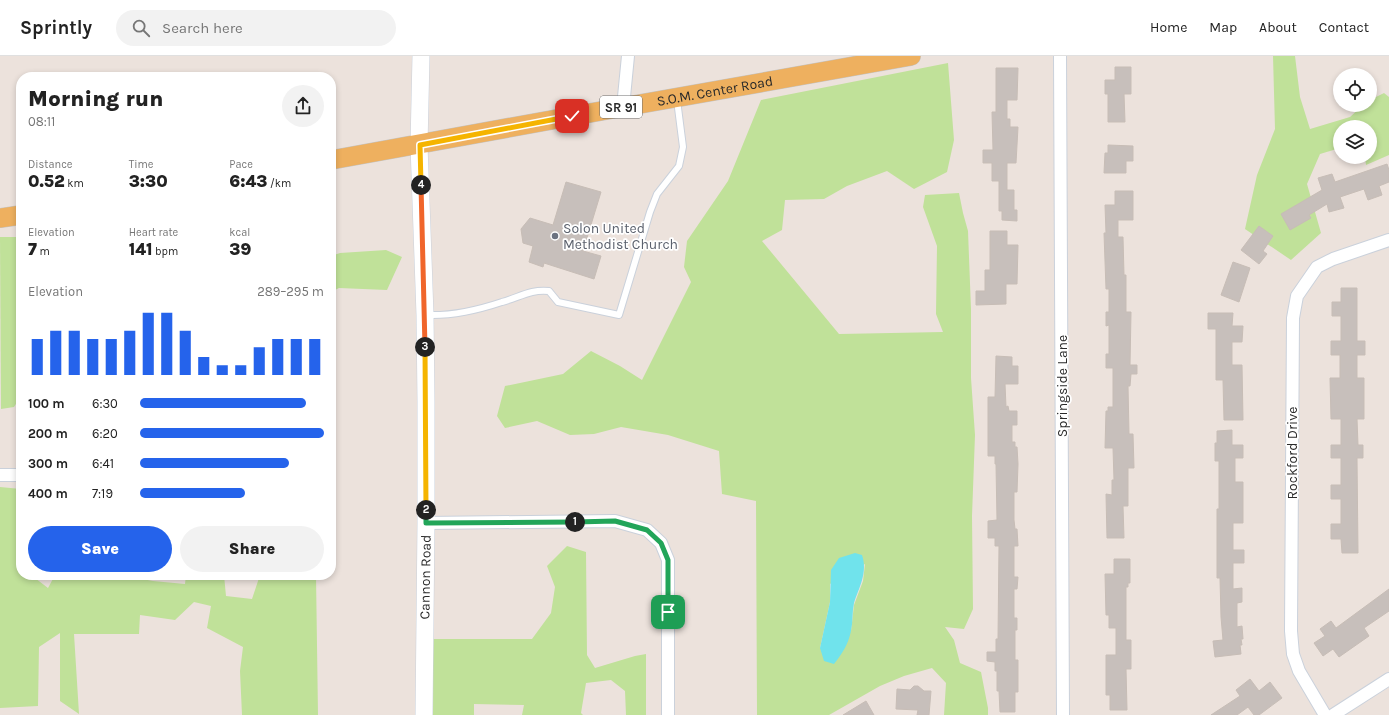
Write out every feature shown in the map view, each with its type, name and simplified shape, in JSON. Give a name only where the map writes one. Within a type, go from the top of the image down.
[{"type":"main road","name":"Cannon Road","points":[[421,56],[420,145],[425,315],[426,523],[424,715]]},
{"type":"main road","name":"S.O.M. Center Road","points":[[336,159],[911,56]]},
{"type":"main road","points":[[0,218],[16,215]]},
{"type":"street","points":[[623,107],[628,56]]},
{"type":"street","name":"Springside Lane","points":[[1060,56],[1063,715]]},
{"type":"street","name":"Rockford Drive","points":[[1325,715],[1299,671],[1293,654],[1293,318],[1297,296],[1317,267],[1333,259],[1389,240]]},
{"type":"street","points":[[0,475],[16,475]]},
{"type":"street","points":[[426,523],[615,521],[647,530],[661,543],[668,560],[668,715]]},
{"type":"street","points":[[1334,715],[1389,679]]},
{"type":"lane","points":[[425,315],[444,316],[475,310],[539,290],[550,291],[558,302],[619,315],[657,194],[679,166],[683,147],[676,97]]},
{"type":"green space","points":[[1273,56],[1295,56],[1300,97],[1310,129],[1333,122],[1333,150],[1320,154],[1307,184],[1321,233],[1291,260],[1245,229],[1257,175],[1275,129]]},
{"type":"green space","points":[[948,63],[954,140],[947,172],[914,189],[887,171],[847,186],[824,199],[785,200],[782,230],[762,241],[839,334],[943,332],[936,314],[937,246],[923,207],[925,195],[959,193],[968,231],[971,309],[971,378],[975,435],[972,516],[973,609],[964,629],[945,627],[954,640],[960,663],[981,672],[988,715],[944,715],[946,683],[932,668],[904,676],[880,686],[829,715],[757,715],[756,501],[722,494],[719,451],[668,435],[621,427],[594,434],[570,435],[537,421],[505,428],[497,416],[505,386],[563,374],[591,351],[620,366],[642,380],[691,282],[684,267],[687,241],[728,181],[761,100]],"holes":[[[865,564],[863,581],[854,605],[851,631],[820,648],[830,602],[830,584]]]},
{"type":"green space","points":[[1384,93],[1389,97],[1389,155],[1377,160],[1377,120],[1340,120],[1350,117],[1355,112],[1377,112],[1377,96]]},
{"type":"green space","points":[[0,237],[16,237],[16,404],[14,407],[1,409]]},
{"type":"green space","points":[[386,250],[402,257],[387,290],[339,288],[336,290],[336,254]]},
{"type":"green space","points":[[0,487],[16,489],[16,580],[38,580],[48,588],[52,580],[148,580],[185,584],[185,580],[224,580],[226,596],[252,599],[258,580],[316,580],[318,715],[242,715],[240,671],[243,647],[207,628],[211,606],[194,602],[175,620],[140,615],[139,634],[74,634],[79,714],[60,701],[60,633],[39,647],[38,706],[0,708]]},
{"type":"green space","points":[[567,546],[586,552],[587,655],[595,668],[646,654],[646,715],[626,715],[625,691],[611,680],[586,683],[581,713],[583,715],[522,715],[524,705],[474,704],[474,715],[428,715],[424,639],[532,639],[551,613],[555,587],[547,566]]},
{"type":"water","points":[[855,553],[862,555],[864,562],[863,574],[854,603],[850,636],[840,657],[834,664],[824,661],[820,648],[830,602],[831,570],[839,558]]},
{"type":"building","points":[[1115,67],[1131,67],[1131,94],[1124,94],[1125,122],[1108,122],[1108,94],[1105,94],[1105,80],[1115,80]]},
{"type":"building","points":[[996,68],[1018,68],[1017,100],[1007,100],[1007,119],[1010,119],[1010,127],[1018,127],[1016,163],[1007,163],[1007,190],[1014,190],[1014,210],[1017,210],[1017,221],[1002,220],[1002,211],[999,211],[999,181],[992,181],[992,163],[983,163],[983,150],[993,150],[992,112],[996,112]]},
{"type":"building","points":[[1108,145],[1133,146],[1133,161],[1126,161],[1126,173],[1104,173],[1105,153],[1108,153]]},
{"type":"building","points":[[1387,164],[1389,170],[1389,182],[1379,186],[1382,195],[1368,200],[1364,189],[1340,197],[1344,208],[1329,212],[1327,204],[1309,215],[1311,218],[1290,230],[1281,214],[1322,190],[1318,178],[1332,174],[1335,182]]},
{"type":"building","name":"Solon United Methodist Church","points":[[566,182],[601,192],[583,251],[601,256],[594,279],[544,263],[543,267],[529,262],[533,246],[523,243],[521,229],[530,218],[553,225]]},
{"type":"building","points":[[1115,191],[1133,191],[1133,220],[1118,220],[1118,237],[1123,237],[1124,275],[1126,275],[1126,312],[1131,312],[1130,365],[1137,365],[1137,374],[1131,374],[1130,386],[1128,386],[1129,434],[1133,434],[1134,468],[1128,468],[1128,506],[1123,506],[1124,538],[1107,538],[1106,494],[1112,495],[1112,480],[1114,480],[1113,448],[1105,448],[1106,411],[1108,411],[1108,407],[1113,407],[1113,368],[1106,368],[1106,354],[1109,354],[1109,325],[1106,326],[1106,312],[1109,312],[1109,289],[1106,289],[1104,233],[1106,233],[1105,205],[1115,205]]},
{"type":"building","points":[[1259,226],[1273,236],[1263,251],[1267,254],[1259,264],[1241,250]]},
{"type":"building","points":[[990,231],[1007,231],[1007,245],[1018,245],[1017,284],[1006,284],[1006,304],[976,305],[976,291],[985,291],[985,270],[990,270]]},
{"type":"building","points":[[1233,262],[1250,268],[1239,302],[1221,295]]},
{"type":"building","points":[[1341,288],[1357,288],[1357,341],[1365,341],[1365,355],[1357,355],[1357,378],[1364,378],[1364,419],[1357,419],[1358,445],[1363,445],[1363,458],[1357,458],[1358,553],[1342,553],[1341,539],[1331,539],[1331,524],[1341,524],[1341,499],[1331,499],[1331,485],[1341,485],[1341,458],[1331,458],[1331,445],[1341,445],[1341,419],[1331,419],[1330,378],[1340,378],[1340,355],[1331,355],[1331,341],[1341,341],[1341,316],[1332,316],[1332,302],[1341,302]]},
{"type":"building","points":[[1208,313],[1233,313],[1232,326],[1243,326],[1242,342],[1232,342],[1232,365],[1242,365],[1243,420],[1224,420],[1223,380],[1216,380],[1216,329],[1208,329]]},
{"type":"building","points":[[996,356],[1012,357],[1012,366],[1018,366],[1018,384],[1005,384],[1006,407],[1008,406],[1009,411],[1017,411],[1017,425],[1012,425],[1012,442],[1015,442],[1015,447],[1017,447],[1018,464],[1017,492],[1014,492],[1014,520],[1015,529],[1017,529],[1018,546],[1014,546],[1014,577],[1018,577],[1017,589],[1014,589],[1014,618],[1017,618],[1017,630],[1015,630],[1015,660],[1018,660],[1018,692],[1015,692],[1015,712],[1000,712],[995,662],[987,661],[987,652],[996,652],[996,639],[998,639],[999,546],[995,546],[995,538],[988,538],[988,521],[997,520],[995,456],[988,456],[988,397],[995,397]]},
{"type":"building","points":[[1232,430],[1232,445],[1243,445],[1243,458],[1235,458],[1235,482],[1243,482],[1243,523],[1233,523],[1233,550],[1244,550],[1244,563],[1233,563],[1233,589],[1242,588],[1242,602],[1237,603],[1237,627],[1242,626],[1243,639],[1241,639],[1242,645],[1240,645],[1241,654],[1215,657],[1213,641],[1223,640],[1220,578],[1217,578],[1219,461],[1215,461],[1215,443],[1217,443],[1217,431]]},
{"type":"building","points":[[1114,559],[1130,559],[1130,583],[1128,583],[1128,587],[1126,587],[1126,640],[1131,640],[1131,669],[1126,669],[1127,710],[1110,710],[1110,695],[1106,695],[1106,655],[1116,655],[1116,628],[1109,628],[1109,615],[1106,615],[1105,574],[1114,574]]},
{"type":"building","points":[[1389,589],[1389,611],[1364,628],[1369,636],[1339,657],[1333,649],[1323,656],[1314,643],[1325,636],[1320,629],[1331,621],[1336,628]]},
{"type":"building","points":[[1250,679],[1259,691],[1270,682],[1282,698],[1259,715],[1254,715],[1248,707],[1237,715],[1211,715],[1240,696],[1236,690]]},
{"type":"building","points":[[914,686],[918,686],[924,691],[931,691],[929,715],[917,715],[918,710],[896,709],[897,689],[910,690]]},
{"type":"building","points":[[866,701],[874,715],[843,715]]},
{"type":"place","name":"Solon United Methodist Church","points":[[555,236]]},
{"type":"route","points":[[572,116],[420,145],[425,315],[426,523],[615,521],[647,530],[661,543],[668,560],[668,612]]}]
